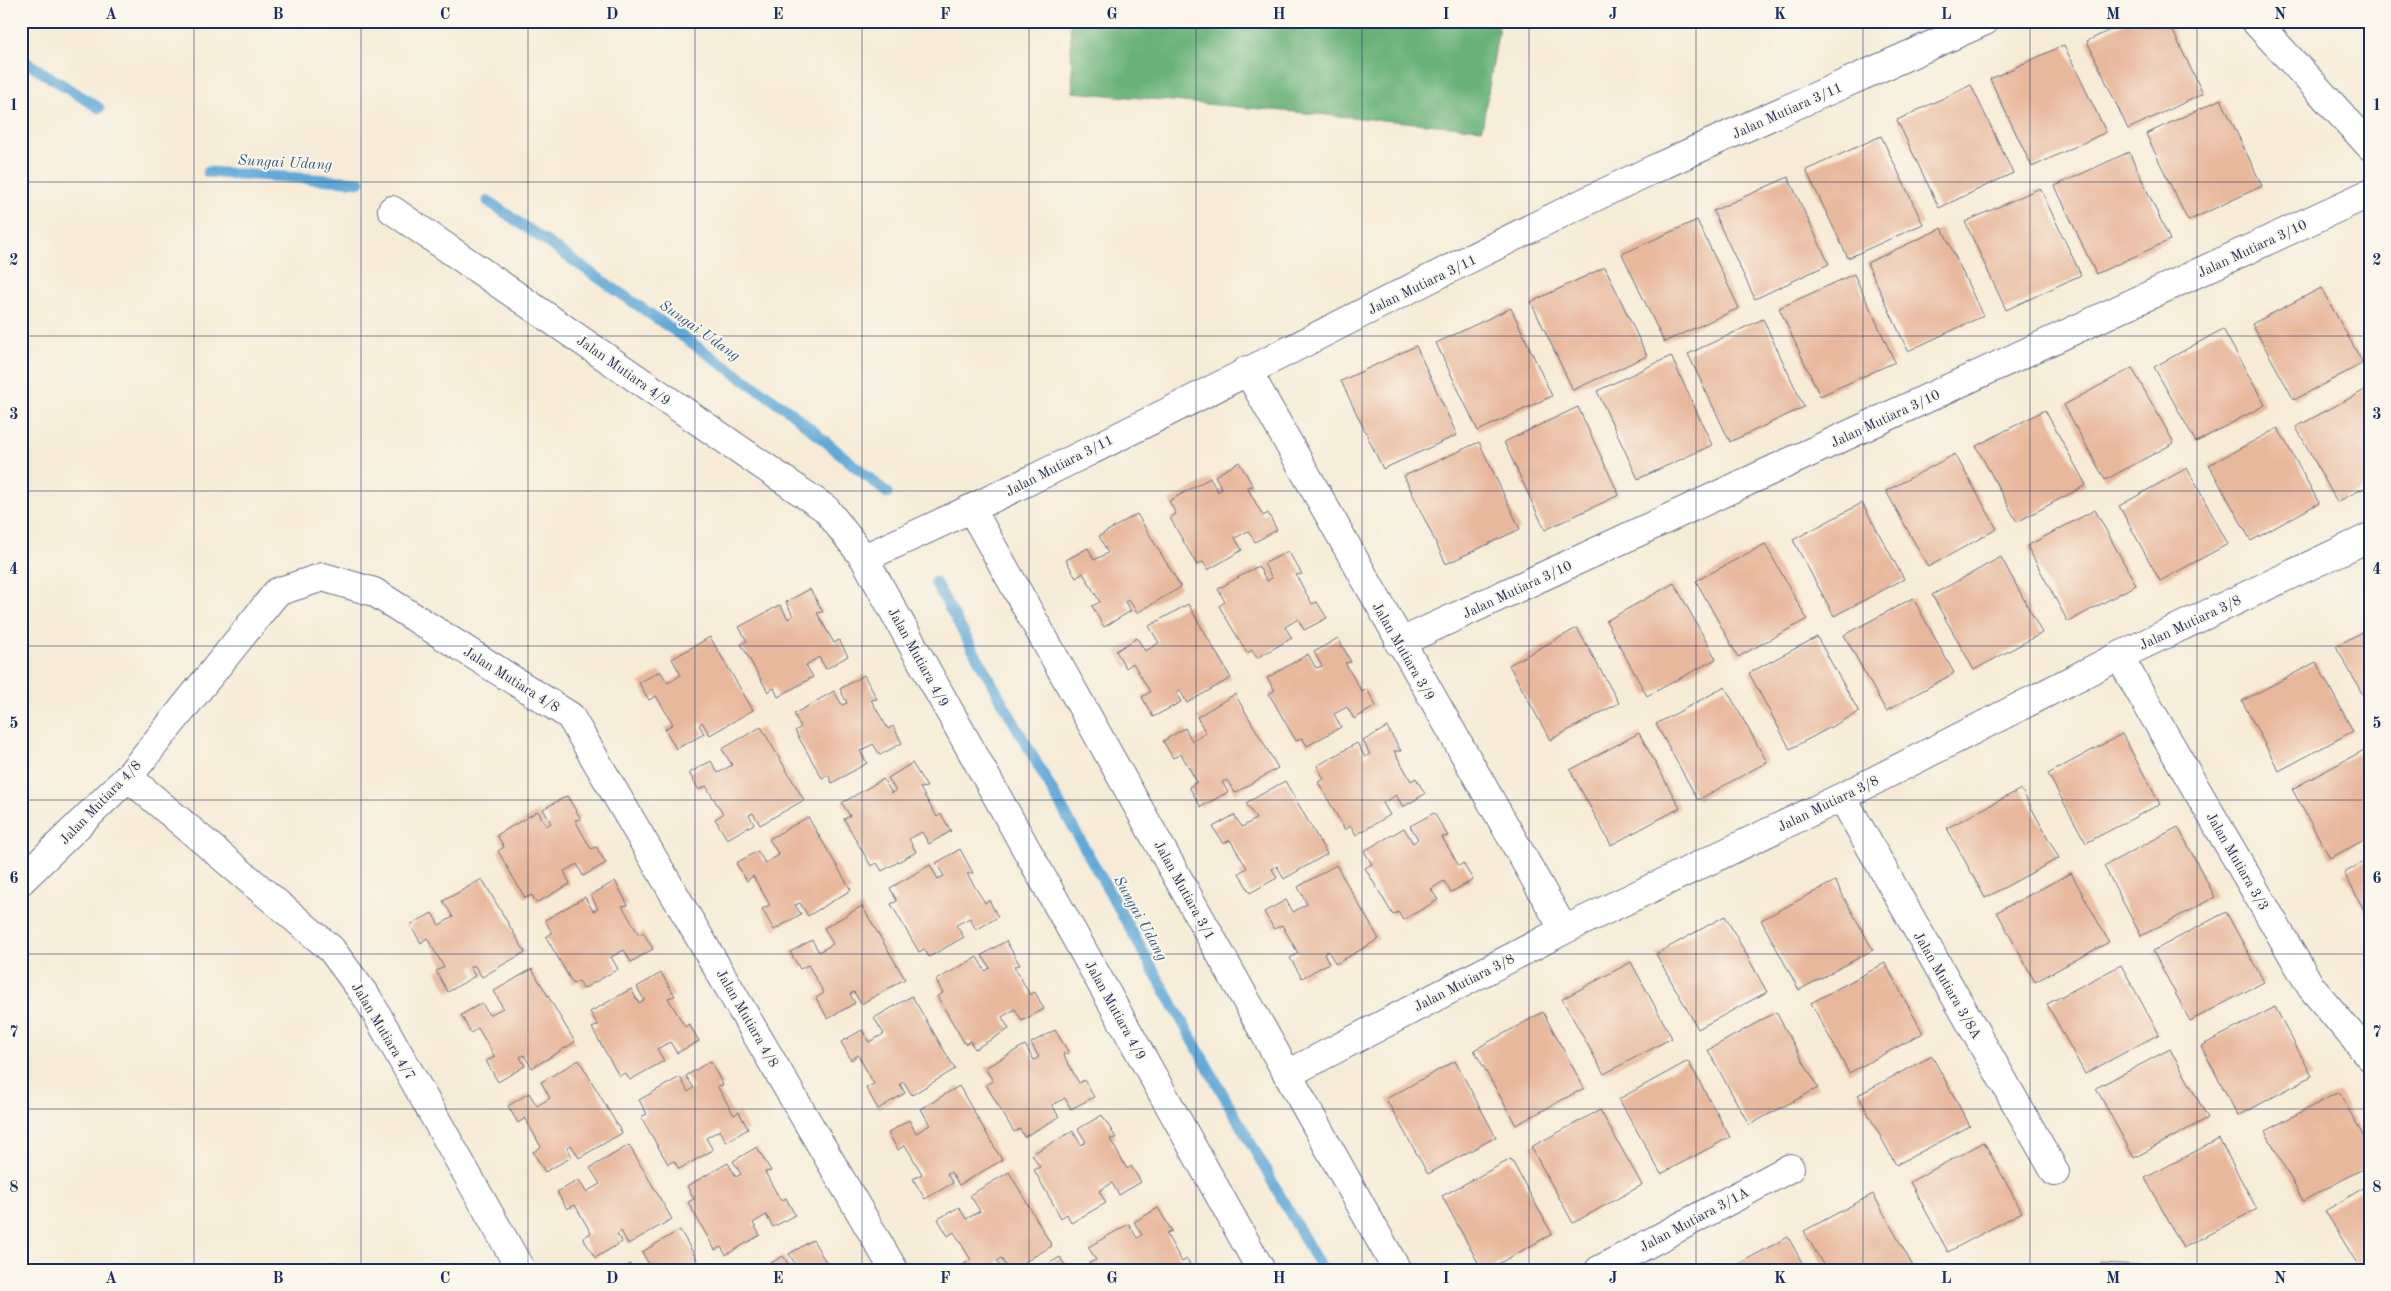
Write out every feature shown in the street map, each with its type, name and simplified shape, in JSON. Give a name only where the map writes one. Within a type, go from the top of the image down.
[{"type":"street","name":"Jalan Mutiara 3/11","points":[[864,558],[972,510],[1246,370],[1654,169],[1985,21]]},
{"type":"street","points":[[2255,21],[2370,146]]},
{"type":"street","name":"Jalan Mutiara 3/10","points":[[1399,643],[2370,193]]},
{"type":"street","name":"Jalan Mutiara 4/9","points":[[392,210],[826,509],[864,558],[1261,1270]]},
{"type":"street","name":"Jalan Mutiara 3/9","points":[[1246,370],[1399,643],[1564,930]]},
{"type":"street","name":"Jalan Mutiara 3/1","points":[[972,510],[1397,1270]]},
{"type":"street","name":"Jalan Mutiara 3/8","points":[[1288,1074],[1564,930],[1842,797],[2119,656],[2370,537]]},
{"type":"street","name":"Jalan Mutiara 4/8","points":[[21,881],[128,777],[277,592],[323,577],[374,592],[570,716],[894,1270]]},
{"type":"street","name":"Jalan Mutiara 3/3","points":[[2119,656],[2311,987],[2370,1057]]},
{"type":"street","name":"Jalan Mutiara 4/7","points":[[128,777],[331,949],[368,999],[520,1270]]},
{"type":"street","name":"Jalan Mutiara 3/8A","points":[[1842,797],[2054,1172]]},
{"type":"street","name":"Jalan Mutiara 3/1A","points":[[1599,1270],[1790,1168]]},
{"type":"green space","points":[[1070,21],[1500,21],[1482,129],[1073,92]]},
{"type":"building","points":[[2129,21],[2168,21],[2203,94],[2128,129],[2087,41]]},
{"type":"building","points":[[2064,45],[2106,132],[2032,167],[1990,79]]},
{"type":"building","points":[[1971,85],[2013,173],[1939,208],[1897,120]]},
{"type":"building","points":[[2221,99],[2262,186],[2188,221],[2146,134]]},
{"type":"building","points":[[1881,136],[1923,224],[1848,258],[1806,170]]},
{"type":"building","points":[[2129,152],[2170,240],[2096,274],[2055,186]]},
{"type":"building","points":[[1788,177],[1829,264],[1755,299],[1713,211]]},
{"type":"building","points":[[2040,188],[2081,275],[2006,310],[1965,222]]},
{"type":"building","points":[[1697,220],[1739,308],[1664,342],[1622,254]]},
{"type":"building","points":[[1942,228],[1983,316],[1908,351],[1867,263]]},
{"type":"building","points":[[1605,267],[1647,356],[1573,390],[1531,302]]},
{"type":"building","points":[[1854,274],[1895,362],[1820,396],[1779,308]]},
{"type":"building","points":[[2321,288],[2363,363],[2294,400],[2252,324]]},
{"type":"building","points":[[1511,308],[1552,396],[1478,431],[1436,343]]},
{"type":"building","points":[[1763,319],[1804,407],[1730,442],[1688,354]]},
{"type":"building","points":[[2223,329],[2265,405],[2196,442],[2154,367]]},
{"type":"building","points":[[1416,346],[1457,435],[1383,469],[1341,381]]},
{"type":"building","points":[[1671,356],[1712,445],[1638,479],[1597,391]]},
{"type":"building","points":[[2132,368],[2174,443],[2105,480],[2064,405]]},
{"type":"building","points":[[2365,390],[2370,400],[2370,485],[2337,502],[2296,427]]},
{"type":"building","points":[[1578,407],[1619,495],[1545,530],[1504,442]]},
{"type":"building","points":[[2045,410],[2086,485],[2017,522],[1976,446]]},
{"type":"building","points":[[2278,428],[2319,503],[2251,541],[2209,465]]},
{"type":"building","points":[[1479,442],[1520,529],[1446,564],[1404,476]]},
{"type":"building","points":[[1955,454],[1997,529],[1928,567],[1886,491]]},
{"type":"building","points":[[1239,462],[1253,486],[1247,487],[1263,516],[1268,513],[1277,530],[1255,542],[1248,531],[1235,538],[1242,550],[1208,570],[1203,562],[1197,565],[1170,518],[1176,514],[1169,501],[1210,478],[1218,492],[1222,489],[1215,476]]},
{"type":"building","points":[[2187,468],[2228,544],[2160,581],[2119,506]]},
{"type":"building","points":[[1862,503],[1904,579],[1834,616],[1793,540]]},
{"type":"building","points":[[2095,510],[2136,585],[2068,622],[2027,546]]},
{"type":"building","points":[[1137,514],[1181,587],[1137,613],[1129,600],[1125,602],[1131,611],[1104,627],[1092,606],[1100,602],[1083,573],[1076,578],[1066,560],[1088,548],[1094,560],[1108,553],[1099,536]]},
{"type":"building","points":[[1765,544],[1807,619],[1738,657],[1696,581]]},
{"type":"building","points":[[1288,551],[1302,574],[1296,575],[1312,604],[1317,602],[1327,618],[1304,630],[1298,619],[1285,627],[1292,638],[1257,658],[1252,650],[1247,653],[1219,606],[1225,602],[1218,589],[1258,566],[1267,581],[1272,578],[1264,564]]},
{"type":"building","points":[[2001,557],[2042,633],[1974,670],[1932,595]]},
{"type":"building","points":[[1674,583],[1716,659],[1647,696],[1606,621]]},
{"type":"building","points":[[810,589],[823,612],[817,613],[834,643],[839,640],[848,656],[826,669],[819,657],[806,665],[813,677],[778,697],[774,688],[768,692],[741,644],[747,641],[739,627],[780,605],[788,619],[793,616],[786,602]]},
{"type":"building","points":[[1913,598],[1954,673],[1886,711],[1844,635]]},
{"type":"building","points":[[1188,604],[1231,678],[1187,703],[1180,690],[1176,692],[1181,702],[1153,717],[1142,697],[1150,692],[1133,663],[1126,668],[1116,651],[1137,638],[1145,651],[1159,643],[1149,626]]},
{"type":"building","points":[[1577,628],[1619,703],[1550,740],[1509,665]]},
{"type":"building","points":[[2370,628],[2370,708],[2336,646]]},
{"type":"building","points":[[710,637],[753,710],[710,735],[702,722],[699,725],[704,734],[676,749],[665,729],[673,724],[656,696],[649,700],[639,683],[660,671],[668,683],[681,675],[672,659]]},
{"type":"building","points":[[1817,637],[1859,712],[1790,749],[1749,673]]},
{"type":"building","points":[[1338,638],[1351,662],[1345,663],[1362,692],[1367,689],[1376,706],[1354,719],[1347,707],[1334,714],[1341,727],[1307,746],[1302,738],[1296,741],[1269,694],[1275,690],[1267,678],[1308,654],[1316,668],[1322,666],[1314,652]]},
{"type":"building","points":[[2316,662],[2353,731],[2279,771],[2242,701]]},
{"type":"building","points":[[864,675],[877,699],[871,700],[888,729],[893,726],[902,743],[880,755],[873,744],[860,751],[867,763],[832,783],[828,775],[822,778],[795,731],[801,727],[794,714],[834,691],[842,705],[847,703],[840,689]]},
{"type":"building","points":[[1725,687],[1767,762],[1698,800],[1656,724]]},
{"type":"building","points":[[1235,694],[1278,768],[1235,793],[1227,780],[1222,782],[1228,792],[1201,807],[1189,787],[1197,782],[1181,754],[1173,758],[1163,741],[1185,728],[1192,741],[1206,733],[1197,717]]},
{"type":"building","points":[[761,727],[804,800],[760,825],[753,813],[749,815],[754,824],[727,839],[715,819],[723,814],[706,786],[699,790],[689,773],[711,761],[718,773],[732,765],[722,749]]},
{"type":"building","points":[[1387,727],[1401,751],[1394,751],[1411,781],[1416,778],[1425,794],[1403,807],[1396,795],[1383,803],[1390,815],[1356,835],[1351,826],[1345,830],[1318,782],[1324,779],[1317,766],[1357,743],[1365,757],[1370,754],[1363,741]]},
{"type":"building","points":[[1639,733],[1680,808],[1611,845],[1570,770]]},
{"type":"building","points":[[2122,734],[2160,804],[2086,843],[2048,774]]},
{"type":"building","points":[[2366,749],[2370,755],[2370,837],[2330,858],[2292,789]]},
{"type":"building","points":[[912,763],[927,787],[920,788],[937,817],[941,814],[951,831],[929,844],[922,832],[909,839],[916,852],[882,871],[877,863],[871,866],[844,819],[850,816],[842,803],[883,779],[892,793],[896,791],[888,778]]},
{"type":"building","points":[[1285,781],[1327,854],[1284,879],[1277,866],[1272,869],[1277,878],[1250,893],[1239,873],[1247,868],[1230,840],[1223,844],[1213,827],[1234,815],[1242,827],[1256,819],[1246,803]]},
{"type":"building","points":[[2021,789],[2059,858],[1985,898],[1947,828]]},
{"type":"building","points":[[567,796],[581,819],[575,820],[591,849],[596,847],[606,863],[583,876],[577,864],[564,871],[570,884],[536,903],[532,895],[525,898],[498,851],[504,847],[497,835],[538,811],[546,826],[551,823],[543,809]]},
{"type":"building","points":[[1434,813],[1448,836],[1442,837],[1459,866],[1463,863],[1473,880],[1451,892],[1444,881],[1431,889],[1438,900],[1403,920],[1398,912],[1393,915],[1365,868],[1372,864],[1364,851],[1404,828],[1413,843],[1418,839],[1410,826]]},
{"type":"building","points":[[808,817],[851,890],[808,916],[800,903],[795,905],[801,914],[774,930],[762,909],[770,905],[753,876],[747,881],[736,863],[758,851],[765,863],[779,855],[769,839]]},
{"type":"building","points":[[2178,827],[2215,897],[2141,936],[2104,866]]},
{"type":"building","points":[[960,849],[973,873],[967,874],[985,903],[989,900],[998,917],[976,930],[970,918],[956,925],[964,937],[929,957],[924,949],[919,952],[891,904],[897,901],[890,888],[930,865],[938,879],[944,876],[936,863]]},
{"type":"building","points":[[2370,858],[2370,921],[2344,873]]},
{"type":"building","points":[[1336,865],[1379,939],[1336,964],[1328,951],[1324,954],[1329,963],[1302,978],[1290,958],[1298,953],[1282,925],[1274,929],[1264,912],[1286,900],[1293,912],[1307,904],[1298,887]]},
{"type":"building","points":[[2071,873],[2109,942],[2035,982],[1997,912]]},
{"type":"building","points":[[482,879],[525,952],[482,977],[474,965],[470,967],[475,976],[448,992],[436,971],[444,967],[427,938],[421,943],[410,925],[432,913],[439,925],[453,917],[443,901]]},
{"type":"building","points":[[615,881],[628,905],[622,906],[639,935],[643,932],[653,949],[631,962],[624,950],[611,957],[618,969],[583,989],[579,981],[573,984],[546,937],[552,933],[545,920],[585,897],[593,911],[598,909],[591,895]]},
{"type":"building","points":[[1835,881],[1873,950],[1799,990],[1761,920]]},
{"type":"building","points":[[862,906],[905,979],[861,1004],[854,992],[850,994],[855,1003],[828,1019],[816,998],[824,993],[808,965],[800,969],[790,952],[812,940],[819,952],[833,944],[824,928]]},
{"type":"building","points":[[2226,912],[2264,982],[2190,1021],[2153,951]]},
{"type":"building","points":[[1725,916],[1767,992],[1698,1029],[1656,954]]},
{"type":"building","points":[[1006,941],[1020,965],[1014,966],[1030,995],[1035,992],[1044,1009],[1022,1021],[1015,1009],[1002,1017],[1009,1029],[975,1049],[970,1041],[965,1044],[937,996],[943,993],[936,980],[977,957],[985,971],[990,968],[982,955]]},
{"type":"building","points":[[1631,962],[1672,1038],[1604,1074],[1562,999]]},
{"type":"building","points":[[1885,963],[1923,1033],[1849,1073],[1811,1003]]},
{"type":"building","points":[[2121,965],[2159,1034],[2085,1074],[2047,1004]]},
{"type":"building","points":[[532,969],[575,1042],[532,1068],[524,1055],[520,1057],[525,1066],[498,1082],[486,1061],[495,1057],[478,1028],[471,1033],[461,1015],[482,1003],[489,1015],[503,1008],[494,991]]},
{"type":"building","points":[[661,973],[675,996],[668,998],[685,1027],[689,1024],[699,1041],[677,1053],[670,1042],[657,1049],[664,1061],[630,1080],[625,1073],[619,1076],[592,1028],[598,1025],[590,1012],[631,989],[639,1003],[644,1000],[637,987]]},
{"type":"building","points":[[912,996],[955,1069],[912,1095],[904,1082],[900,1084],[905,1093],[878,1109],[866,1088],[874,1084],[858,1055],[851,1060],[841,1042],[862,1030],[869,1042],[884,1034],[874,1018]]},
{"type":"building","points":[[2275,1007],[2312,1076],[2238,1116],[2201,1046]]},
{"type":"building","points":[[1543,1012],[1584,1088],[1516,1125],[1474,1050]]},
{"type":"building","points":[[1776,1012],[1818,1088],[1749,1125],[1708,1050]]},
{"type":"building","points":[[1055,1030],[1069,1053],[1063,1054],[1079,1083],[1084,1080],[1094,1097],[1071,1109],[1065,1098],[1052,1105],[1059,1117],[1024,1137],[1020,1129],[1014,1132],[986,1085],[993,1081],[985,1068],[1025,1045],[1034,1060],[1039,1057],[1031,1043]]},
{"type":"building","points":[[2170,1049],[2208,1118],[2134,1158],[2096,1088]]},
{"type":"building","points":[[1932,1056],[1970,1126],[1896,1165],[1858,1095]]},
{"type":"building","points":[[579,1060],[622,1133],[579,1158],[571,1145],[567,1147],[572,1157],[545,1172],[533,1152],[541,1147],[525,1118],[518,1123],[508,1106],[529,1093],[537,1106],[550,1098],[541,1082]]},
{"type":"building","points":[[710,1061],[723,1085],[717,1086],[734,1115],[739,1112],[748,1129],[726,1142],[720,1130],[706,1138],[713,1150],[679,1169],[674,1161],[668,1164],[641,1117],[647,1114],[639,1100],[680,1077],[688,1092],[694,1088],[686,1076]]},
{"type":"building","points":[[1455,1061],[1496,1137],[1428,1174],[1386,1099]]},
{"type":"building","points":[[1688,1061],[1730,1137],[1661,1174],[1619,1099]]},
{"type":"building","points":[[959,1086],[1002,1160],[959,1185],[951,1172],[947,1174],[953,1183],[925,1199],[913,1179],[922,1174],[905,1145],[898,1150],[888,1133],[909,1120],[916,1133],[930,1125],[921,1109]]},
{"type":"building","points":[[2339,1092],[2370,1148],[2370,1165],[2303,1201],[2265,1131]]},
{"type":"building","points":[[1600,1110],[1642,1185],[1573,1223],[1531,1147]]},
{"type":"building","points":[[1102,1115],[1116,1138],[1110,1139],[1127,1169],[1131,1166],[1141,1182],[1119,1195],[1112,1183],[1099,1191],[1106,1203],[1071,1223],[1067,1214],[1061,1218],[1034,1170],[1040,1167],[1032,1154],[1073,1131],[1081,1145],[1086,1142],[1078,1129]]},
{"type":"building","points":[[2219,1139],[2257,1209],[2183,1248],[2145,1178]]},
{"type":"building","points":[[1984,1142],[2022,1212],[1948,1252],[1910,1182]]},
{"type":"building","points":[[629,1145],[672,1219],[628,1244],[621,1231],[617,1234],[622,1242],[595,1258],[583,1238],[591,1233],[575,1205],[567,1209],[557,1192],[579,1180],[586,1192],[600,1184],[590,1168]]},
{"type":"building","points":[[757,1147],[771,1171],[765,1172],[781,1201],[786,1198],[795,1215],[773,1227],[766,1215],[753,1223],[760,1235],[726,1255],[721,1247],[715,1250],[688,1202],[694,1199],[687,1186],[728,1163],[736,1177],[741,1174],[733,1161]]},
{"type":"building","points":[[1511,1159],[1552,1234],[1487,1270],[1482,1270],[1442,1196]]},
{"type":"building","points":[[1009,1172],[1052,1246],[1011,1270],[1008,1270],[1001,1258],[997,1261],[1002,1270],[966,1270],[963,1265],[971,1260],[954,1232],[948,1236],[938,1219],[959,1207],[966,1219],[980,1211],[970,1195]]},
{"type":"building","points":[[2370,1184],[2370,1270],[2361,1270],[2325,1211]]},
{"type":"building","points":[[1873,1194],[1915,1270],[1826,1270],[1804,1231]]},
{"type":"building","points":[[1158,1208],[1172,1231],[1166,1233],[1182,1262],[1187,1259],[1193,1270],[1093,1270],[1089,1263],[1096,1260],[1088,1247],[1129,1224],[1137,1238],[1142,1235],[1134,1222]]},
{"type":"building","points":[[680,1230],[703,1270],[652,1270],[642,1252]]},
{"type":"building","points":[[1788,1237],[1806,1270],[1727,1270]]},
{"type":"building","points":[[813,1240],[827,1264],[821,1264],[824,1270],[792,1270],[797,1267],[789,1254]]},
{"type":"building","points":[[783,1256],[792,1270],[759,1270]]},
{"type":"building","points":[[1060,1257],[1068,1270],[1038,1270]]},
{"type":"building","points":[[2101,1263],[2181,1267],[2181,1270],[2101,1270]]},
{"type":"building","points":[[630,1264],[633,1270],[621,1270]]},
{"type":"building","points":[[1991,1266],[2047,1268],[2047,1270],[1991,1270]]},
{"type":"building","points":[[2221,1267],[2250,1268],[2250,1270],[2221,1270]]},
{"type":"waterway","name":"Sungai Udang","points":[[21,59],[99,108]]},
{"type":"waterway","name":"Sungai Udang","points":[[208,172],[360,182]]},
{"type":"waterway","name":"Sungai Udang","points":[[488,201],[788,410],[887,493]]},
{"type":"waterway","name":"Sungai Udang","points":[[935,582],[1322,1270]]}]
